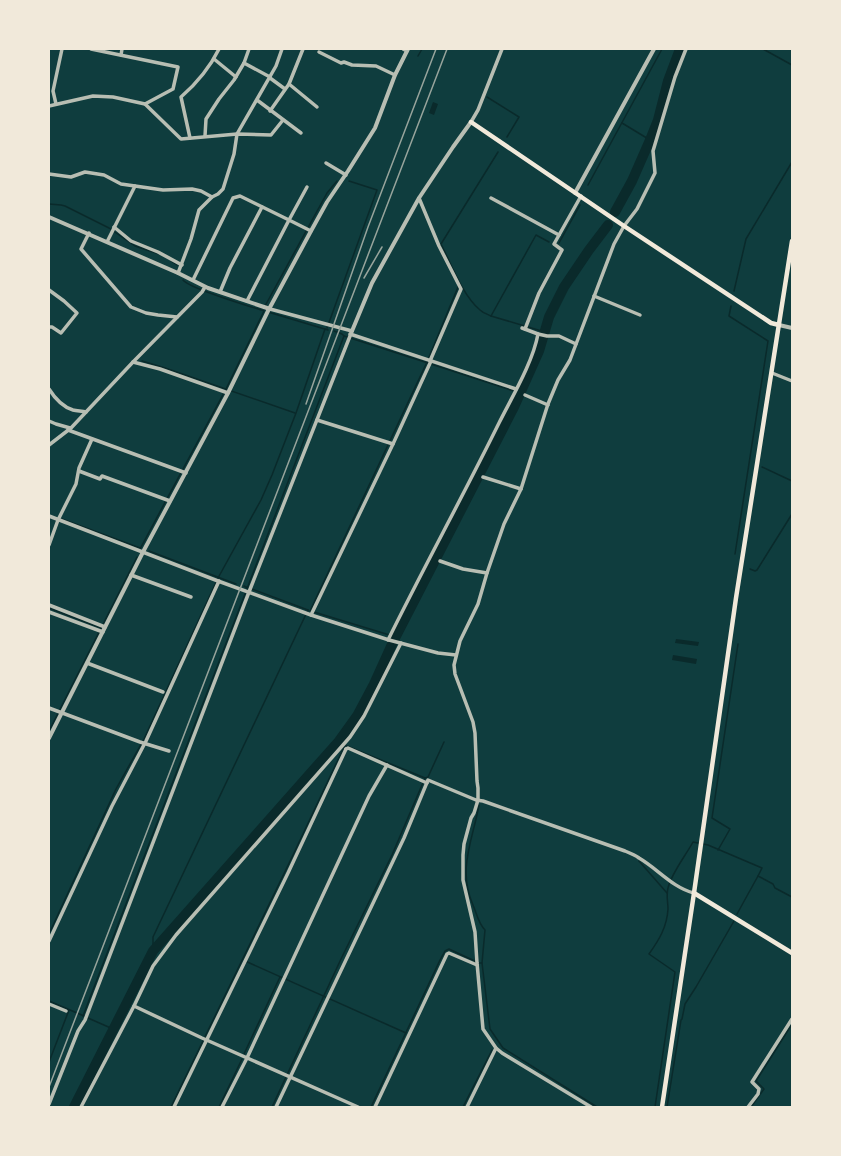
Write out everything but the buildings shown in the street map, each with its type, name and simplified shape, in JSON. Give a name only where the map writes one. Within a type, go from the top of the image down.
[{"type":"main road","points":[[471,122],[624,226],[771,323],[779,325]]},
{"type":"main road","points":[[662,1107],[736,595],[792,241]]},
{"type":"main road","points":[[694,893],[792,953]]},
{"type":"street","points":[[56,104],[53,91],[62,49]]},
{"type":"street","points":[[90,49],[178,67],[173,89],[145,104]]},
{"type":"street","points":[[121,55],[122,49]]},
{"type":"street","points":[[190,138],[181,97],[198,80],[214,59],[219,49]]},
{"type":"street","points":[[205,136],[206,119],[244,63],[249,49]]},
{"type":"street","points":[[178,273],[191,239],[199,210],[222,189],[234,154],[237,134],[270,78],[282,49]]},
{"type":"street","points":[[270,111],[289,84],[302,49]]},
{"type":"street","points":[[49,1104],[78,1032],[85,1020],[249,590],[372,283],[419,198],[478,110],[502,49]]},
{"type":"street","points":[[575,193],[654,49]]},
{"type":"street","points":[[591,1107],[502,1054],[483,1029],[475,932],[463,880],[463,854],[466,836],[478,800],[475,733],[473,722],[455,674],[454,665],[460,642],[478,604],[504,524],[521,489],[548,405],[558,380],[570,360],[614,244],[624,226],[637,209],[655,173],[653,151],[675,77],[686,49]]},
{"type":"street","points":[[49,738],[60,712],[87,663],[103,626],[227,391],[308,230],[346,175],[375,128],[406,50]]},
{"type":"street","points":[[319,52],[341,63],[344,62],[352,65],[376,66],[395,75]]},
{"type":"street","points":[[214,59],[236,76]]},
{"type":"street","points":[[244,63],[270,78],[285,89]]},
{"type":"street","points":[[289,84],[317,107]]},
{"type":"street","points":[[49,106],[93,96],[113,97],[145,104],[181,139],[237,134],[271,135],[283,120]]},
{"type":"street","points":[[257,100],[301,133]]},
{"type":"street","points":[[326,163],[346,175]]},
{"type":"street","points":[[49,174],[72,177],[85,172],[104,175],[121,184],[163,190],[192,189],[201,191],[212,197]]},
{"type":"street","points":[[107,242],[135,186]]},
{"type":"street","points":[[247,301],[308,187]]},
{"type":"street","points":[[193,280],[233,198],[240,196],[308,230]]},
{"type":"street","points":[[576,344],[559,336],[547,336],[524,328],[539,293],[562,250],[554,244],[581,196]]},
{"type":"street","points":[[310,613],[429,361],[460,289],[439,246],[419,198]]},
{"type":"street","points":[[491,198],[559,235]]},
{"type":"street","points":[[220,292],[230,268],[262,207]]},
{"type":"street","points":[[49,217],[193,280],[203,289],[220,292],[267,309],[329,325],[350,335],[515,391]]},
{"type":"street","points":[[113,229],[131,241],[158,252],[182,265]]},
{"type":"street","points":[[88,233],[81,249],[131,307],[146,313],[177,317]]},
{"type":"street","points":[[49,445],[69,429],[86,412],[203,289]]},
{"type":"street","points":[[49,290],[77,313],[61,333],[52,326],[49,327]]},
{"type":"street","points":[[594,296],[640,315]]},
{"type":"street","points":[[779,325],[792,328]]},
{"type":"street","points":[[389,638],[515,391],[536,345],[539,334]]},
{"type":"street","points":[[133,362],[160,369],[227,391]]},
{"type":"street","points":[[772,373],[792,381]]},
{"type":"street","points":[[49,389],[55,397],[73,410],[86,412]]},
{"type":"street","points":[[525,395],[548,405]]},
{"type":"street","points":[[317,420],[391,443]]},
{"type":"street","points":[[49,421],[92,439],[183,472]]},
{"type":"street","points":[[49,545],[58,520],[76,484],[79,471],[92,439]]},
{"type":"street","points":[[79,471],[100,479],[102,476],[168,501]]},
{"type":"street","points":[[483,477],[521,489]]},
{"type":"street","points":[[49,516],[217,581],[249,590],[310,613],[389,638],[400,643],[438,653],[456,655]]},
{"type":"street","points":[[440,561],[463,569],[487,573]]},
{"type":"street","points":[[131,575],[192,598]]},
{"type":"street","points":[[49,941],[217,581]]},
{"type":"street","points":[[49,605],[103,626]]},
{"type":"street","points":[[49,612],[101,631]]},
{"type":"street","points":[[174,1107],[204,1039],[245,961],[291,866],[344,747],[364,716],[400,643]]},
{"type":"street","points":[[87,663],[163,692]]},
{"type":"street","points":[[49,708],[169,751]]},
{"type":"street","points":[[344,747],[425,782],[428,780],[476,800],[625,851],[640,858],[670,881],[689,892],[694,893]]},
{"type":"street","points":[[81,1107],[134,1006],[153,966],[176,935],[240,861],[344,747]]},
{"type":"street","points":[[222,1107],[285,979],[312,916],[369,796],[387,765]]},
{"type":"street","points":[[276,1107],[288,1076],[404,838],[425,782]]},
{"type":"street","points":[[375,1107],[447,954],[449,953],[477,963]]},
{"type":"street","points":[[49,1004],[66,1011]]},
{"type":"street","points":[[134,1006],[204,1039],[358,1107]]},
{"type":"street","points":[[748,1107],[758,1094],[759,1089],[752,1082],[792,1019]]},
{"type":"street","points":[[468,1107],[496,1048]]},
{"type":"water","points":[[433,102],[438,104],[434,115],[429,113]]},
{"type":"water","points":[[676,639],[699,642],[698,646],[675,643]]},
{"type":"water","points":[[673,655],[697,659],[696,664],[672,660]]},
{"type":"waterway","points":[[418,56],[422,49]]},
{"type":"waterway","points":[[588,185],[662,49]]},
{"type":"waterway","points":[[615,212],[632,181],[658,120],[668,81],[680,49]]},
{"type":"waterway","points":[[763,49],[792,65]]},
{"type":"waterway","points":[[487,97],[519,117],[507,137]]},
{"type":"waterway","points":[[622,123],[650,140]]},
{"type":"waterway","points":[[498,152],[441,244],[468,297],[481,311],[491,316],[545,332]]},
{"type":"waterway","points":[[734,291],[746,239],[792,162]]},
{"type":"waterway","points":[[265,306],[327,193],[337,181]]},
{"type":"waterway","points":[[327,328],[377,190],[349,181]]},
{"type":"waterway","points":[[49,204],[65,206],[109,228],[135,246],[159,254]]},
{"type":"waterway","points":[[559,243],[580,205]]},
{"type":"waterway","points":[[74,1107],[153,951],[339,741],[357,716],[374,684],[393,642],[514,407],[539,351],[549,317],[564,287],[608,225]]},
{"type":"waterway","points":[[491,316],[536,235],[549,242]]},
{"type":"waterway","points":[[171,261],[177,265]]},
{"type":"waterway","points":[[140,549],[226,389],[264,311],[196,288],[183,280]]},
{"type":"waterway","points":[[310,611],[427,362],[458,287]]},
{"type":"waterway","points":[[731,306],[729,316],[768,341],[735,554]]},
{"type":"waterway","points":[[268,312],[328,330]]},
{"type":"waterway","points":[[49,934],[116,789],[144,739],[218,578],[261,500],[296,413],[325,329]]},
{"type":"waterway","points":[[83,1016],[344,336],[334,331]]},
{"type":"waterway","points":[[344,336],[428,363]]},
{"type":"waterway","points":[[142,361],[295,413]]},
{"type":"waterway","points":[[431,364],[520,393]]},
{"type":"waterway","points":[[762,467],[792,481]]},
{"type":"waterway","points":[[750,569],[755,571],[757,570],[792,514]]},
{"type":"waterway","points":[[62,519],[140,548]]},
{"type":"waterway","points":[[149,551],[236,584]]},
{"type":"waterway","points":[[49,731],[137,557]]},
{"type":"waterway","points":[[244,586],[248,588]]},
{"type":"waterway","points":[[252,589],[308,610]]},
{"type":"waterway","points":[[49,608],[101,628]]},
{"type":"waterway","points":[[153,951],[153,937],[308,610]]},
{"type":"waterway","points":[[314,612],[396,637]]},
{"type":"waterway","points":[[718,850],[730,829],[712,818],[738,644]]},
{"type":"waterway","points":[[339,741],[342,744],[425,778],[428,777],[444,742]]},
{"type":"waterway","points":[[171,1107],[345,745]]},
{"type":"waterway","points":[[272,1107],[341,959],[392,855],[425,778]]},
{"type":"waterway","points":[[479,805],[468,855],[466,879],[468,892],[478,918],[485,930],[482,963],[490,1029],[503,1048],[597,1107]]},
{"type":"waterway","points":[[655,1107],[675,972],[649,954],[659,938],[666,922],[668,909],[668,888],[675,871],[693,842],[708,845],[762,868],[758,876],[773,884],[775,888],[792,897]]},
{"type":"waterway","points":[[639,861],[667,893]]},
{"type":"waterway","points":[[737,914],[758,876]]},
{"type":"waterway","points":[[667,1107],[685,1004],[734,921]]},
{"type":"waterway","points":[[371,1107],[445,951],[449,949],[482,963]]},
{"type":"waterway","points":[[245,961],[406,1033]]},
{"type":"waterway","points":[[244,1054],[280,977]]},
{"type":"waterway","points":[[49,1001],[84,1016]]},
{"type":"waterway","points":[[49,1062],[69,1010]]},
{"type":"waterway","points":[[88,1018],[113,1029]]},
{"type":"waterway","points":[[751,1107],[764,1089],[756,1081],[792,1024]]},
{"type":"waterway","points":[[463,1107],[492,1050]]},
{"type":"waterway","points":[[219,1107],[242,1059]]},
{"type":"railway","points":[[306,404],[368,227],[436,49]]},
{"type":"railway","points":[[49,1087],[447,49]]},
{"type":"railway","points":[[364,278],[382,247]]}]
